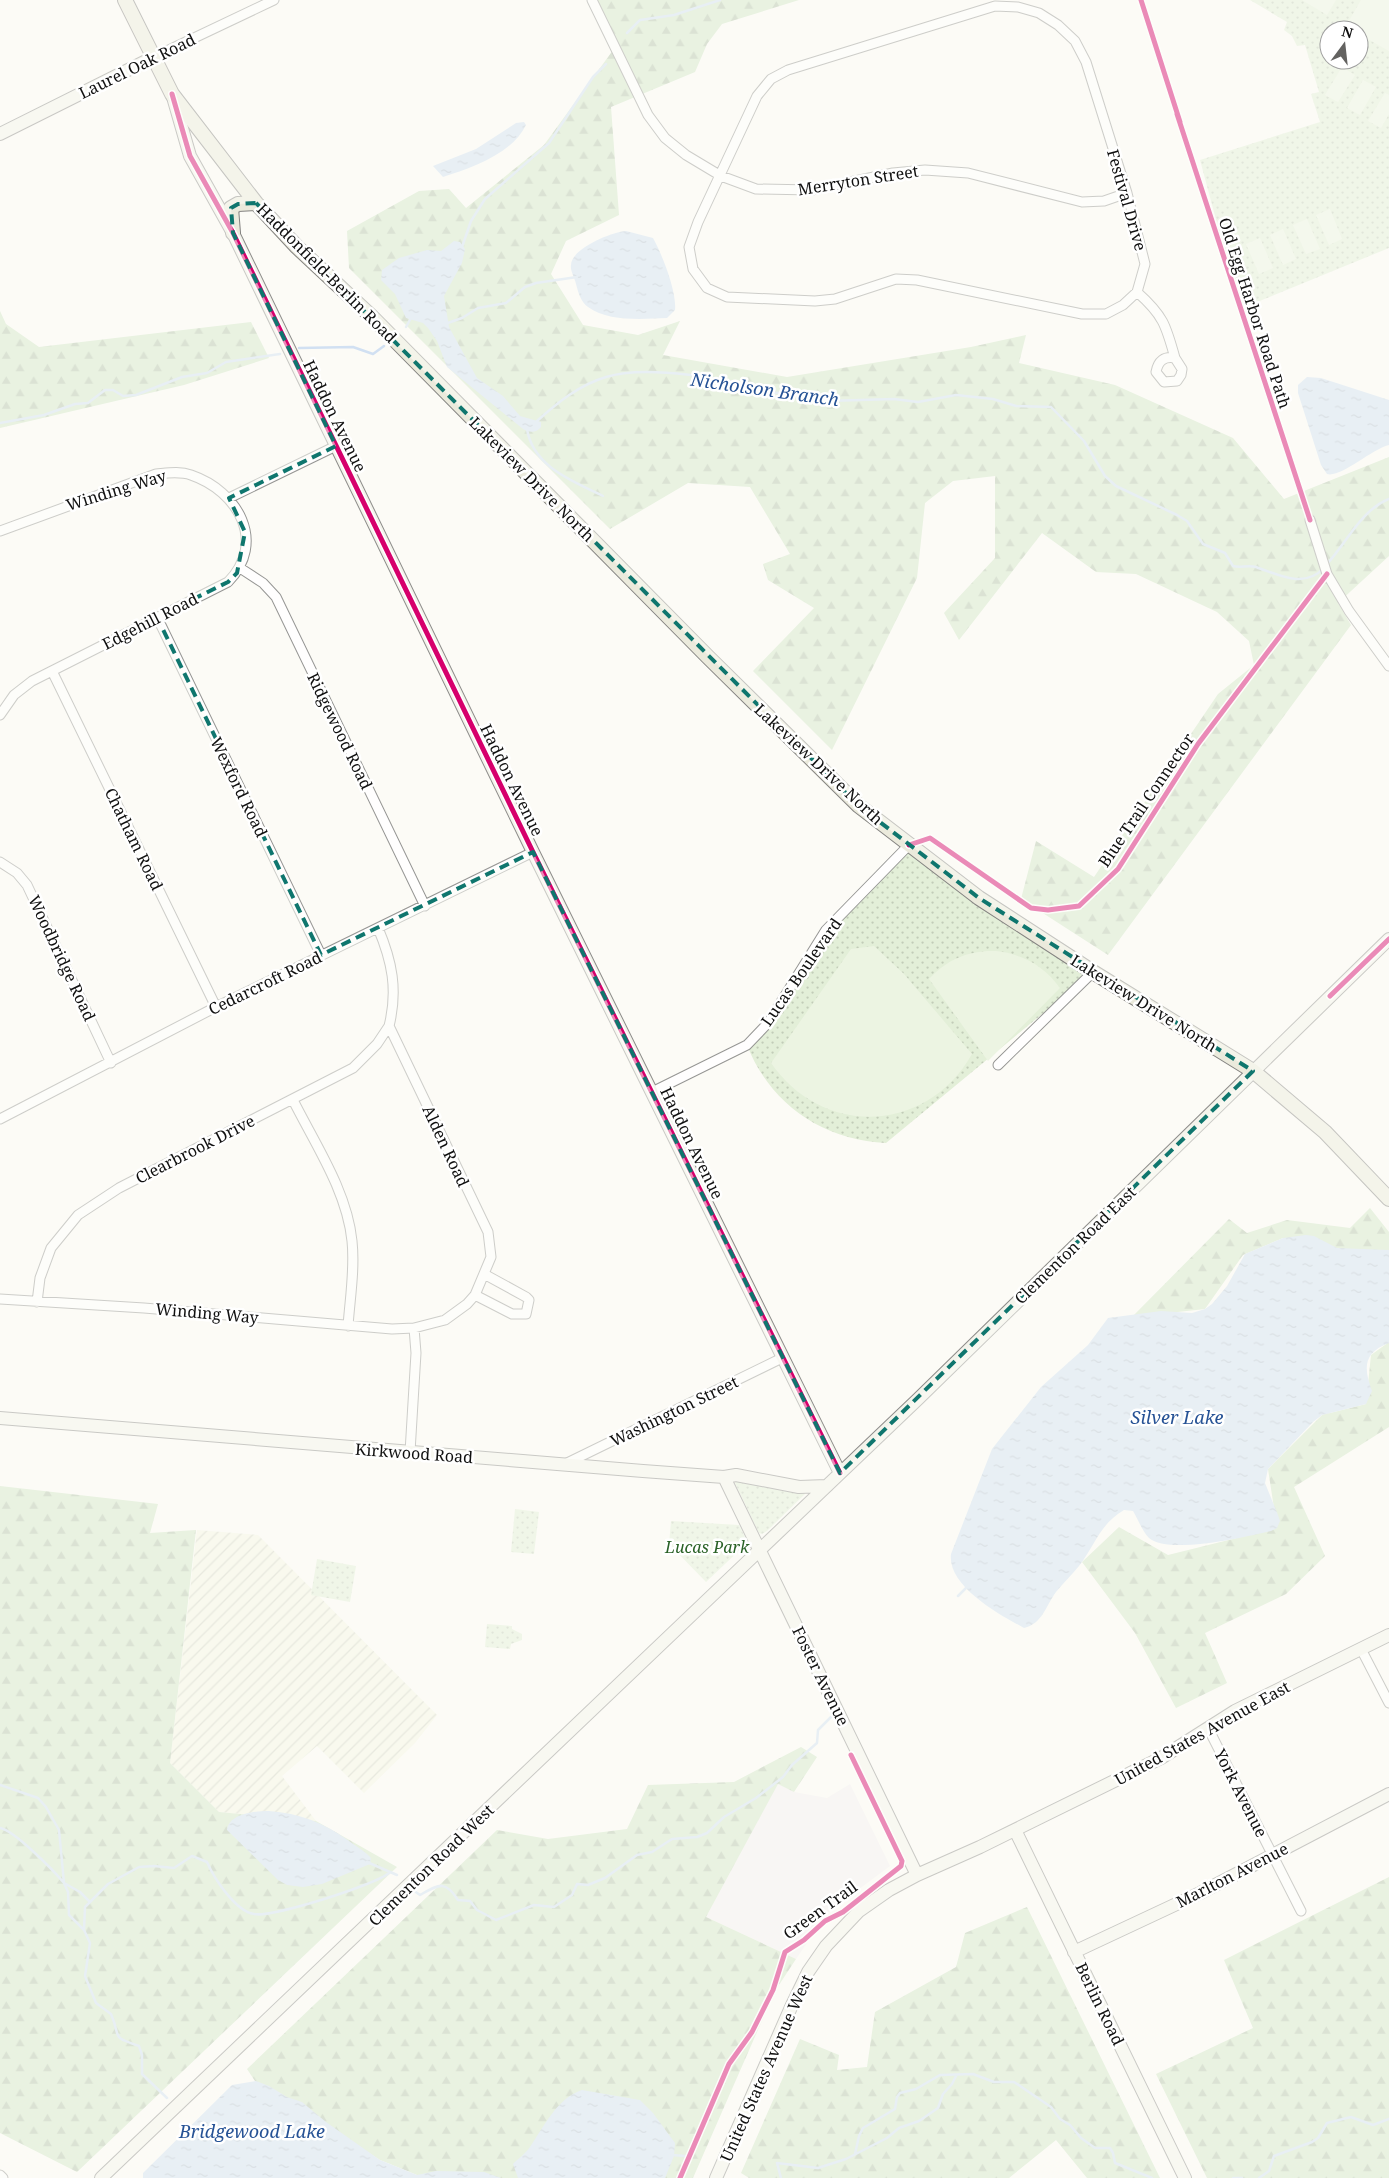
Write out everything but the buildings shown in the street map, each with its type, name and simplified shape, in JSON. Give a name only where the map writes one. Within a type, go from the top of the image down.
[{"type":"main road","name":"Haddonfield-Berlin Road","points":[[125,0],[172,94],[256,203],[297,247],[372,317],[442,387]]},
{"type":"main road","points":[[232,234],[231,208],[238,204],[256,203]]},
{"type":"main road","name":"Lakeview Drive North","points":[[442,387],[859,806],[979,898],[1093,972],[1253,1071],[1325,1132],[1389,1199]]},
{"type":"street","name":"Laurel Oak Road","points":[[0,134],[154,57],[274,0]]},
{"type":"street","name":"Merryton Street","points":[[592,0],[648,115],[665,138],[686,156],[721,176],[756,189],[812,190],[893,172],[926,170],[968,173],[1082,202],[1104,201],[1127,193]]},
{"type":"street","name":"Festival Drive","points":[[999,6],[1018,8],[1039,13],[1058,25],[1075,41],[1086,62],[1127,193],[1145,264],[1137,292],[1123,305],[1106,314],[1090,314],[917,280],[896,279],[835,298],[815,301],[727,297],[707,288],[693,269],[689,248],[698,222],[721,176],[757,96],[771,78],[788,70],[999,6]]},
{"type":"street","name":"Haddon Avenue","points":[[172,94],[190,156],[232,234],[533,852],[840,1474]]},
{"type":"street","points":[[1137,292],[1152,305],[1166,323],[1174,358]]},
{"type":"street","points":[[240,568],[245,547],[245,532],[238,509],[230,498],[336,446]]},
{"type":"street","name":"Winding Way","points":[[0,531],[156,474],[170,472],[190,474],[215,485],[230,498]]},
{"type":"street","points":[[1310,520],[1327,574],[1349,611],[1389,666]]},
{"type":"street","name":"Edgehill Road","points":[[0,715],[14,695],[32,682],[228,582],[240,568]]},
{"type":"street","name":"Ridgewood Road","points":[[240,568],[263,584],[276,597],[425,906]]},
{"type":"street","name":"Wexford Road","points":[[157,618],[321,956]]},
{"type":"street","name":"Chatham Road","points":[[52,671],[216,1007]]},
{"type":"street","name":"Lucas Boulevard","points":[[652,1092],[747,1045],[768,1023],[826,930],[909,845]]},
{"type":"street","name":"Cedarcroft Road","points":[[0,1119],[216,1007],[533,852]]},
{"type":"street","name":"Woodbridge Road","points":[[0,862],[16,873],[27,885],[111,1063]]},
{"type":"street","points":[[378,928],[393,971],[394,999],[389,1026]]},
{"type":"street","name":"Clementon Road East","points":[[759,1550],[840,1474],[1389,939]]},
{"type":"street","points":[[998,1065],[1093,972]]},
{"type":"street","name":"Clearbrook Drive","points":[[37,1302],[40,1278],[51,1248],[78,1215],[119,1188],[353,1068],[377,1044],[389,1026]]},
{"type":"street","name":"Alden Road","points":[[389,1026],[488,1232],[490,1257],[475,1295],[468,1304],[452,1317],[433,1325],[414,1328]]},
{"type":"street","points":[[292,1100],[346,1209],[352,1242],[353,1262],[348,1326]]},
{"type":"street","points":[[475,1295],[512,1314],[526,1314],[529,1300],[526,1297],[484,1274]]},
{"type":"street","name":"Winding Way","points":[[0,1300],[144,1308],[348,1326],[414,1328]]},
{"type":"street","points":[[410,1452],[416,1353],[414,1328]]},
{"type":"street","name":"Washington Street","points":[[565,1464],[782,1358]]},
{"type":"street","name":"Kirkwood Road","points":[[0,1418],[724,1477],[736,1475],[799,1487],[827,1486]]},
{"type":"street","name":"Foster Avenue","points":[[724,1477],[917,1875]]},
{"type":"street","name":"Clementon Road West","points":[[101,2178],[631,1675],[759,1550]]},
{"type":"street","name":"United States Avenue East","points":[[1015,1830],[1160,1758],[1235,1711],[1389,1635]]},
{"type":"street","points":[[1361,1649],[1389,1703]]},
{"type":"street","name":"York Avenue","points":[[1208,1728],[1301,1911]]},
{"type":"street","name":"Marlton Avenue","points":[[1074,1952],[1272,1856],[1389,1794]]},
{"type":"street","name":"United States Avenue West","points":[[716,2178],[792,2005],[808,1972],[826,1946],[859,1911],[889,1890],[917,1875],[1015,1830]]},
{"type":"street","name":"Berlin Road","points":[[1015,1830],[1185,2178]]},
{"type":"street","points":[[0,2174],[3,2178]]},
{"type":"highlighted area","points":[[256,203],[859,806],[979,898],[1253,1071],[840,1473],[533,852],[321,955],[157,617],[228,582],[237,573],[245,532],[229,498],[336,446],[233,233],[231,208],[238,204]]},
{"type":"shaded area","points":[[778,1783],[794,1792],[827,1798],[850,1784],[890,1866],[827,1913],[796,1959],[706,1917]]},
{"type":"green space","points":[[595,0],[799,0],[722,24],[707,44],[695,72],[611,107],[619,215],[566,241],[551,274],[583,325],[638,335],[680,321],[663,355],[787,377],[971,347],[1026,335],[1019,363],[1115,385],[1233,438],[1284,499],[1389,457],[1389,556],[1338,603],[1351,625],[1108,955],[1021,899],[1036,841],[1094,877],[1218,694],[1254,665],[1249,641],[1217,612],[1136,574],[1096,572],[1042,533],[959,640],[944,613],[995,558],[995,476],[953,481],[925,503],[917,578],[832,750],[753,671],[814,608],[768,580],[763,564],[790,554],[750,487],[688,483],[610,529],[349,268],[347,231],[419,191],[449,189],[466,208],[544,145],[616,46]]},
{"type":"green space","points":[[1250,0],[1389,0],[1389,248],[1240,309],[1200,160],[1320,122],[1311,94],[1319,92],[1305,45],[1297,46],[1292,36],[1284,30],[1287,22]]},
{"type":"green space","points":[[1302,0],[1336,0],[1327,15]]},
{"type":"green space","points":[[1361,0],[1389,0],[1389,51],[1369,40],[1369,20],[1349,20]]},
{"type":"green space","points":[[1340,70],[1347,70],[1355,75],[1338,102],[1325,95]]},
{"type":"green space","points":[[1363,80],[1376,87],[1360,115],[1347,108]]},
{"type":"green space","points":[[1385,93],[1389,95],[1389,114],[1381,128],[1368,121]]},
{"type":"green space","points":[[1330,209],[1342,239],[1329,245],[1316,215]]},
{"type":"green space","points":[[1307,219],[1320,249],[1306,254],[1293,225]]},
{"type":"green space","points":[[1283,229],[1296,259],[1283,265],[1270,235]]},
{"type":"green space","points":[[1260,238],[1273,268],[1259,274],[1246,244]]},
{"type":"green space","points":[[0,311],[6,324],[39,347],[251,322],[269,358],[184,385],[0,428]]},
{"type":"green space","points":[[909,845],[1093,972],[886,1143],[841,1135],[801,1115],[769,1085],[747,1045],[768,1023],[808,955]]},
{"type":"green space","points":[[874,946],[904,974],[972,1054],[953,1080],[929,1100],[902,1112],[874,1117],[846,1114],[818,1104],[793,1087],[771,1063],[851,949]]},
{"type":"green space","points":[[996,951],[1015,955],[1032,962],[1047,973],[1060,988],[988,1061],[929,979],[943,966],[960,957],[977,952]]},
{"type":"green space","points":[[1370,1208],[1389,1232],[1389,1258],[1283,1238],[1243,1255],[1205,1309],[1132,1317],[1229,1219],[1247,1233],[1287,1220],[1350,1228]]},
{"type":"green space","points":[[1389,1342],[1389,1427],[1294,1487],[1325,1556],[1286,1594],[1205,1633],[1227,1683],[1176,1708],[1135,1633],[1082,1562],[1119,1527],[1168,1555],[1277,1528],[1268,1469],[1322,1415],[1366,1404],[1371,1355]]},
{"type":"green space","points":[[734,1481],[803,1491],[805,1494],[762,1534],[759,1533]]},
{"type":"green space","points":[[0,1486],[158,1504],[150,1533],[196,1530],[170,1763],[219,1812],[316,1821],[397,1867],[77,2172],[0,2133]]},
{"type":"green space","points":[[515,1509],[539,1512],[534,1554],[511,1552]]},
{"type":"green space","name":"Lucas Park","points":[[671,1521],[739,1525],[745,1537],[745,1545],[706,1582],[669,1544]]},
{"type":"green space","points":[[197,1530],[258,1535],[437,1715],[415,1743],[364,1793],[317,1746],[282,1776],[316,1821],[219,1812],[170,1763]]},
{"type":"green space","points":[[317,1559],[356,1566],[350,1602],[311,1595]]},
{"type":"green space","points":[[487,1624],[512,1626],[512,1629],[522,1634],[522,1640],[511,1644],[510,1649],[485,1647]]},
{"type":"green space","points":[[801,1747],[817,1757],[794,1792],[778,1784],[706,1917],[796,1959],[775,1991],[693,2178],[450,2178],[417,2175],[380,2160],[255,2081],[247,2069],[497,1830],[548,1839],[627,1829],[648,1785],[734,1782]]},
{"type":"green space","points":[[1389,1877],[1389,2178],[1207,2178],[1156,2074],[1253,2028],[1224,1960]]},
{"type":"green space","points":[[1027,1907],[1160,2178],[1087,2178],[1056,2140],[1009,2178],[749,2178],[741,2173],[800,2039],[839,2055],[837,2070],[867,2067],[875,2012],[956,1967],[965,1933]]},
{"type":"water","points":[[524,122],[526,125],[511,144],[501,152],[478,164],[443,177],[433,166],[476,149],[516,123]]},
{"type":"water","points":[[626,231],[653,238],[657,245],[674,293],[675,310],[667,318],[626,318],[605,315],[588,307],[580,297],[571,270],[573,259],[577,253],[593,242],[611,234]]},
{"type":"water","points":[[454,241],[460,242],[465,249],[462,263],[444,296],[449,327],[477,378],[503,396],[520,416],[541,422],[541,427],[535,431],[530,432],[523,429],[447,367],[437,341],[428,328],[423,323],[406,318],[395,294],[381,280],[382,270],[399,258],[427,250],[441,251]]},
{"type":"water","points":[[1307,377],[1321,378],[1389,400],[1389,445],[1373,452],[1340,472],[1327,474],[1321,465],[1298,393],[1298,385]]},
{"type":"water","name":"Silver Lake","points":[[1306,1235],[1314,1236],[1337,1248],[1389,1250],[1389,1343],[1374,1352],[1367,1362],[1367,1376],[1372,1391],[1366,1404],[1322,1415],[1268,1469],[1265,1483],[1280,1521],[1277,1528],[1271,1531],[1208,1543],[1173,1545],[1159,1543],[1149,1538],[1133,1511],[1124,1510],[1103,1529],[1085,1558],[1056,1592],[1040,1618],[1024,1628],[989,1607],[966,1588],[957,1577],[952,1566],[951,1554],[992,1449],[1041,1387],[1088,1345],[1108,1318],[1161,1311],[1192,1313],[1205,1309],[1212,1304],[1227,1286],[1245,1254],[1283,1238]]},
{"type":"water","points":[[269,1811],[291,1814],[331,1829],[366,1853],[371,1858],[370,1864],[322,1884],[303,1887],[287,1885],[278,1880],[227,1830],[232,1820],[243,1814]]},
{"type":"water","name":"Bridgewood Lake","points":[[256,2081],[269,2086],[287,2097],[302,2102],[326,2122],[380,2160],[417,2175],[436,2171],[484,2172],[501,2178],[143,2178],[143,2173],[232,2085]]},
{"type":"water","points":[[582,2090],[640,2100],[653,2113],[675,2143],[674,2156],[665,2178],[518,2178],[513,2164],[528,2149],[558,2107],[573,2094]]},
{"type":"waterway","points":[[627,33],[640,20],[674,15],[720,0]]},
{"type":"waterway","points":[[462,247],[471,221],[485,199],[549,143],[593,77],[606,64]]},
{"type":"waterway","points":[[445,324],[462,318],[478,308],[506,303],[525,287],[536,283],[577,277]]},
{"type":"waterway","name":"Nicholson Branch","points":[[406,327],[411,318]]},
{"type":"waterway","name":"Nicholson Branch","points":[[299,348],[353,347],[373,354],[384,346]]},
{"type":"waterway","name":"Nicholson Branch","points":[[0,423],[44,415],[75,404],[88,403],[105,390],[113,390],[123,396],[136,395],[182,377],[207,373],[226,362],[280,354]]},
{"type":"waterway","name":"Nicholson Branch","points":[[537,421],[561,401],[596,380],[623,373],[643,372],[712,378],[775,393],[812,394],[826,401],[894,399],[918,402],[956,395],[993,399],[1016,406],[1051,407],[1084,441],[1105,476],[1116,486],[1187,521],[1203,544],[1225,553],[1233,566],[1256,567],[1282,576],[1300,579],[1308,578],[1324,568]]},
{"type":"waterway","points":[[527,429],[537,453],[546,463],[567,478],[603,496]]},
{"type":"waterway","name":"Nicholson Branch","points":[[1327,564],[1362,519],[1379,504],[1389,499]]},
{"type":"waterway","points":[[958,1596],[968,1586]]},
{"type":"waterway","points":[[413,1890],[420,1895],[437,1887],[445,1887],[458,1900],[470,1901],[477,1910],[496,1920],[534,1905],[554,1907],[572,1895],[577,1884],[588,1885],[605,1878],[637,1855],[652,1852],[672,1839],[697,1837],[707,1833],[724,1817],[756,1798],[783,1777],[792,1765],[817,1743],[818,1730],[831,1717]]},
{"type":"waterway","points":[[0,1785],[38,1798],[46,1807],[59,1830],[64,1883],[80,1892],[89,1901]]},
{"type":"waterway","points":[[0,1828],[24,1843],[64,1883],[68,1892],[69,1915],[84,1930],[90,1943],[85,1976],[96,2003],[111,2014],[118,2036],[139,2046],[142,2055],[142,2074],[167,2098]]},
{"type":"waterway","points":[[84,1930],[85,1907],[108,1884],[139,1867],[174,1868],[192,1856],[207,1862],[226,1893],[240,1907],[254,1914],[280,1911],[323,1900],[364,1885],[389,1873]]},
{"type":"waterway","points":[[367,1862],[397,1875]]},
{"type":"waterway","points":[[855,2154],[863,2128],[895,2109],[897,2097],[900,2093],[916,2089],[940,2075],[973,2074],[994,2082],[1014,2082],[1051,2107],[1060,2119],[1070,2125],[1081,2138],[1095,2148],[1110,2148],[1115,2163],[1152,2178]]},
{"type":"waterway","points":[[781,2178],[777,2163],[818,2168],[846,2159],[887,2138],[899,2128],[919,2121],[938,2108],[943,2094],[956,2076]]},
{"type":"waterway","points":[[1259,2178],[1269,2171],[1274,2156],[1312,2142],[1318,2138],[1327,2123],[1351,2117],[1373,2125],[1389,2119]]},
{"type":"waterway","points":[[672,2155],[685,2156]]},
{"type":"waterway","points":[[1233,2178],[1242,2178]]},
{"type":"cycle path","points":[[1141,0],[1180,122]]},
{"type":"cycle path","points":[[172,94],[190,156],[233,233],[533,852],[840,1473]]},
{"type":"cycle path","name":"Old Egg Harbor Road Path","points":[[1177,114],[1310,520]]},
{"type":"cycle path","name":"Blue Trail Connector","points":[[909,845],[930,838],[1031,908],[1048,910],[1079,906],[1118,869],[1198,744],[1327,574]]},
{"type":"cycle path","points":[[1330,996],[1389,939]]},
{"type":"cycle path","name":"Green Trail","points":[[680,2178],[729,2064],[752,2032],[773,1990],[785,1952],[804,1940],[825,1921],[843,1912],[901,1866],[902,1861],[851,1755]]}]
